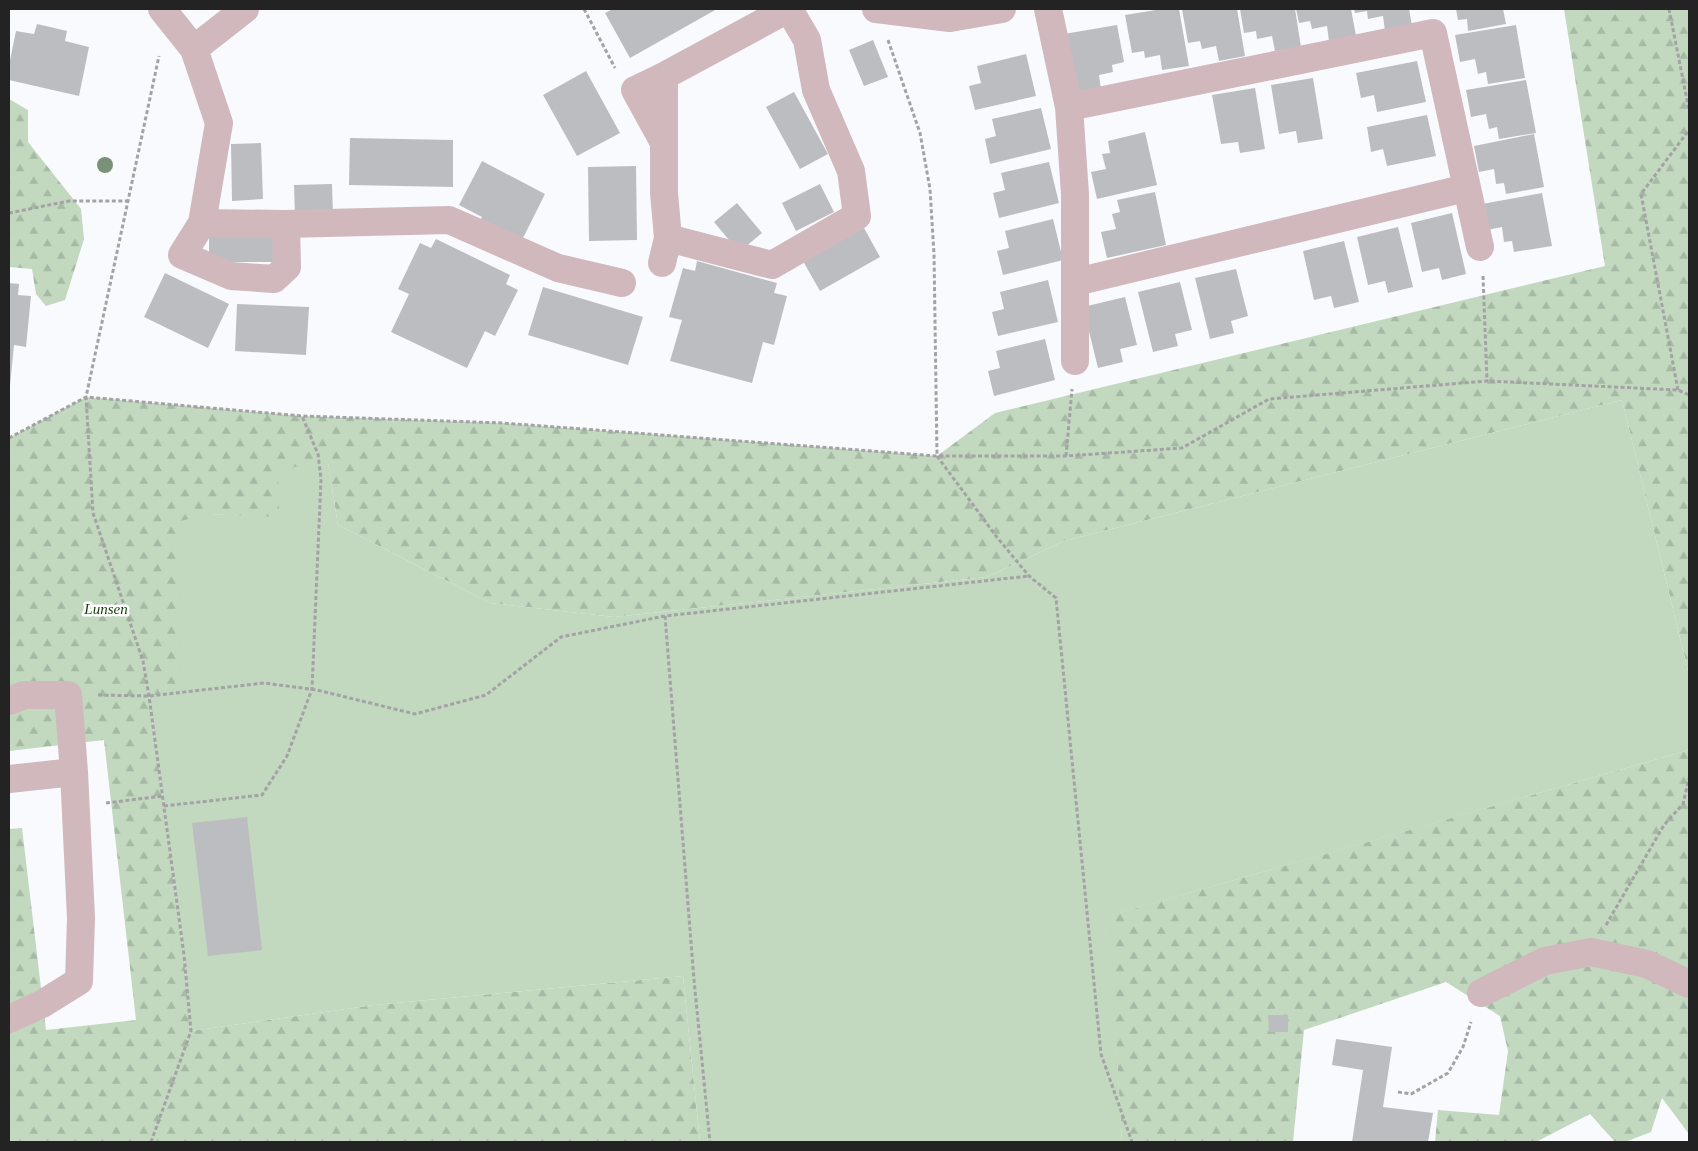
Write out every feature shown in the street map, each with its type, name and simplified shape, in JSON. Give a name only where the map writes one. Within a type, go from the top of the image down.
[{"type":"street","points":[[194,49],[245,9]]},
{"type":"street","points":[[664,76],[665,250],[772,265],[857,216],[850,171],[816,90],[807,40],[789,9],[635,90],[664,143]]},
{"type":"street","points":[[876,9],[950,18],[1002,9]]},
{"type":"street","points":[[1048,9],[1069,107],[1076,194],[1075,361]]},
{"type":"street","points":[[165,13],[194,49],[219,123],[202,223],[182,255],[231,276],[274,280],[287,267],[286,224]]},
{"type":"street","points":[[1069,107],[1433,32],[1480,247]]},
{"type":"street","points":[[1076,282],[1466,188]]},
{"type":"street","points":[[202,223],[286,224],[449,220],[558,268],[622,283]]},
{"type":"street","points":[[9,701],[24,695],[68,695],[82,918],[79,981],[42,1004],[9,1019]]},
{"type":"street","points":[[9,779],[74,772]]},
{"type":"street","points":[[1481,993],[1545,961],[1591,952],[1647,964],[1689,984]]},
{"type":"path","points":[[584,9],[623,83],[635,90]]},
{"type":"path","points":[[876,9],[920,133],[930,189],[934,254],[937,456],[1029,576],[1056,598],[1101,1054],[1132,1142]]},
{"type":"path","points":[[1669,9],[1689,110]]},
{"type":"path","points":[[151,1142],[191,1031],[149,696],[143,660],[93,513],[86,397],[128,201],[165,13]]},
{"type":"path","points":[[1678,390],[1641,194],[1689,130]]},
{"type":"path","points":[[9,213],[69,201],[128,201]]},
{"type":"path","points":[[1480,247],[1484,290],[1487,381]]},
{"type":"path","points":[[1066,456],[1075,361]]},
{"type":"path","points":[[9,438],[86,397],[302,416],[503,423],[937,456],[1066,456],[1182,448],[1270,399],[1487,381],[1678,390],[1689,395]]},
{"type":"path","points":[[164,806],[262,795],[287,756],[312,689],[321,479],[318,454],[302,416]]},
{"type":"path","points":[[68,695],[149,696],[264,684],[312,689],[415,714],[486,695],[561,637],[665,616],[1029,576]]},
{"type":"path","points":[[665,616],[694,980],[710,1142]]},
{"type":"path","points":[[1591,952],[1664,825],[1683,804],[1689,778]]},
{"type":"path","points":[[76,806],[163,796]]},
{"type":"path","points":[[1398,1092],[1411,1094],[1448,1073],[1463,1047],[1481,993]]},
{"type":"green space","name":"Lunsen","points":[[1564,9],[1689,9],[1689,675],[1622,400],[1064,541],[987,577],[614,617],[490,603],[338,525],[328,463],[279,518],[210,514],[221,688],[149,696],[184,955],[191,1031],[374,1005],[683,976],[700,1142],[9,1142],[9,829],[22,828],[46,1030],[136,1020],[104,740],[9,751],[9,438],[86,397],[302,416],[503,423],[937,456],[995,413],[1605,266]]},
{"type":"green space","points":[[9,99],[28,110],[28,142],[81,209],[84,239],[65,300],[46,306],[36,294],[32,269],[9,267]]},
{"type":"green space","points":[[1622,400],[1689,675],[1689,750],[1109,916],[1122,1142],[700,1142],[683,976],[374,1005],[191,1031],[184,955],[149,696],[181,692],[180,521],[210,514],[279,517],[278,469],[328,463],[338,525],[490,603],[614,617],[987,577],[1064,541]]},
{"type":"green space","points":[[1689,750],[1689,1134],[1662,1098],[1651,1132],[1625,1142],[1615,1142],[1590,1114],[1536,1142],[1435,1142],[1438,1110],[1499,1115],[1508,1051],[1500,1016],[1446,982],[1304,1030],[1293,1142],[1122,1142],[1108,916]]},
{"type":"building","points":[[613,9],[717,9],[630,58],[605,13]]},
{"type":"building","points":[[1162,9],[1179,9],[1189,66],[1162,70],[1160,55],[1145,58],[1144,51],[1132,53],[1125,15]]},
{"type":"building","points":[[1182,9],[1237,9],[1245,56],[1219,61],[1216,46],[1202,49],[1200,41],[1188,43]]},
{"type":"building","points":[[1240,9],[1295,9],[1301,47],[1275,51],[1272,36],[1257,39],[1256,31],[1244,33]]},
{"type":"building","points":[[1296,9],[1351,9],[1356,36],[1329,41],[1327,26],[1312,29],[1310,21],[1299,23]]},
{"type":"building","points":[[1354,9],[1409,9],[1412,26],[1385,31],[1383,16],[1368,19],[1367,11],[1355,13]]},
{"type":"building","points":[[1456,9],[1503,9],[1506,24],[1468,31],[1467,19],[1458,20]]},
{"type":"building","points":[[37,24],[67,31],[65,41],[89,47],[79,96],[9,80],[9,65],[16,31],[34,34]]},
{"type":"building","points":[[1117,25],[1124,62],[1112,65],[1113,72],[1099,75],[1101,90],[1075,94],[1064,34]]},
{"type":"building","points":[[1516,25],[1525,78],[1488,84],[1486,72],[1478,74],[1475,59],[1460,62],[1455,35]]},
{"type":"building","points":[[873,40],[888,77],[864,86],[849,50]]},
{"type":"building","points":[[1026,54],[1036,96],[975,110],[969,86],[981,83],[977,66]]},
{"type":"building","points":[[1417,61],[1426,102],[1377,112],[1374,95],[1361,98],[1356,73]]},
{"type":"building","points":[[586,71],[620,133],[577,156],[543,95]]},
{"type":"building","points":[[1313,78],[1323,139],[1298,143],[1296,131],[1279,134],[1271,85]]},
{"type":"building","points":[[1526,80],[1536,133],[1499,139],[1497,127],[1489,129],[1486,114],[1471,117],[1466,90]]},
{"type":"building","points":[[1255,88],[1265,149],[1240,153],[1238,142],[1221,144],[1212,95]]},
{"type":"building","points":[[794,92],[828,154],[800,169],[766,107]]},
{"type":"building","points":[[1041,108],[1051,149],[990,164],[985,139],[996,136],[992,119]]},
{"type":"building","points":[[1427,115],[1436,156],[1387,166],[1383,149],[1371,152],[1367,127]]},
{"type":"building","points":[[1145,132],[1157,185],[1097,199],[1091,172],[1106,169],[1102,154],[1110,153],[1108,141]]},
{"type":"building","points":[[1534,134],[1544,187],[1506,194],[1504,183],[1496,184],[1494,169],[1479,172],[1474,146]]},
{"type":"building","points":[[350,138],[453,140],[453,187],[349,185]]},
{"type":"building","points":[[261,143],[263,199],[232,201],[231,144]]},
{"type":"building","points":[[482,161],[545,194],[523,238],[477,226],[482,217],[459,205]]},
{"type":"building","points":[[1049,162],[1059,203],[999,218],[993,193],[1005,190],[1001,173]]},
{"type":"building","points":[[636,166],[637,240],[589,241],[588,167]]},
{"type":"building","points":[[332,184],[333,215],[295,216],[294,185]]},
{"type":"building","points":[[820,184],[834,212],[796,231],[782,203]]},
{"type":"building","points":[[1155,192],[1166,245],[1107,258],[1101,232],[1116,229],[1112,214],[1120,212],[1117,200]]},
{"type":"building","points":[[1542,193],[1552,246],[1514,252],[1512,241],[1504,242],[1502,227],[1487,230],[1482,204]]},
{"type":"building","points":[[737,203],[762,233],[739,252],[714,222]]},
{"type":"building","points":[[1452,213],[1466,274],[1442,280],[1439,268],[1422,272],[1411,223]]},
{"type":"building","points":[[1053,219],[1063,260],[1003,275],[997,251],[1009,248],[1005,231]]},
{"type":"building","points":[[1398,227],[1413,287],[1388,293],[1385,281],[1368,285],[1357,237]]},
{"type":"building","points":[[864,228],[880,257],[820,291],[803,261]]},
{"type":"building","points":[[209,231],[281,231],[281,262],[209,262]]},
{"type":"building","points":[[436,239],[510,275],[506,284],[518,290],[495,336],[485,331],[467,368],[391,332],[409,294],[398,289],[420,243],[431,248]]},
{"type":"building","points":[[1344,241],[1359,302],[1334,308],[1331,296],[1314,300],[1303,251]]},
{"type":"building","points":[[697,261],[777,283],[774,293],[787,296],[774,345],[763,342],[752,383],[670,361],[682,320],[669,317],[683,268],[695,271]]},
{"type":"building","points":[[1236,269],[1248,316],[1231,321],[1234,333],[1210,339],[1195,278]]},
{"type":"building","points":[[165,273],[229,304],[208,348],[144,317]]},
{"type":"building","points":[[1048,280],[1058,322],[998,336],[992,312],[1004,309],[1000,292]]},
{"type":"building","points":[[1180,282],[1192,330],[1175,334],[1178,346],[1153,352],[1138,292]]},
{"type":"building","points":[[9,283],[19,284],[18,295],[31,296],[26,347],[14,345],[10,386]]},
{"type":"building","points":[[543,287],[643,317],[628,365],[528,335]]},
{"type":"building","points":[[1125,297],[1137,345],[1120,349],[1123,362],[1098,368],[1083,307]]},
{"type":"building","points":[[237,304],[309,307],[306,355],[235,351]]},
{"type":"building","points":[[1045,339],[1055,380],[994,396],[988,371],[1000,368],[996,351]]},
{"type":"building","points":[[247,817],[262,950],[208,956],[192,823]]},
{"type":"building","points":[[1268,1015],[1288,1015],[1288,1032],[1269,1032]]},
{"type":"building","points":[[1336,1039],[1392,1047],[1383,1107],[1433,1113],[1428,1142],[1352,1142],[1363,1070],[1332,1065]]}]
